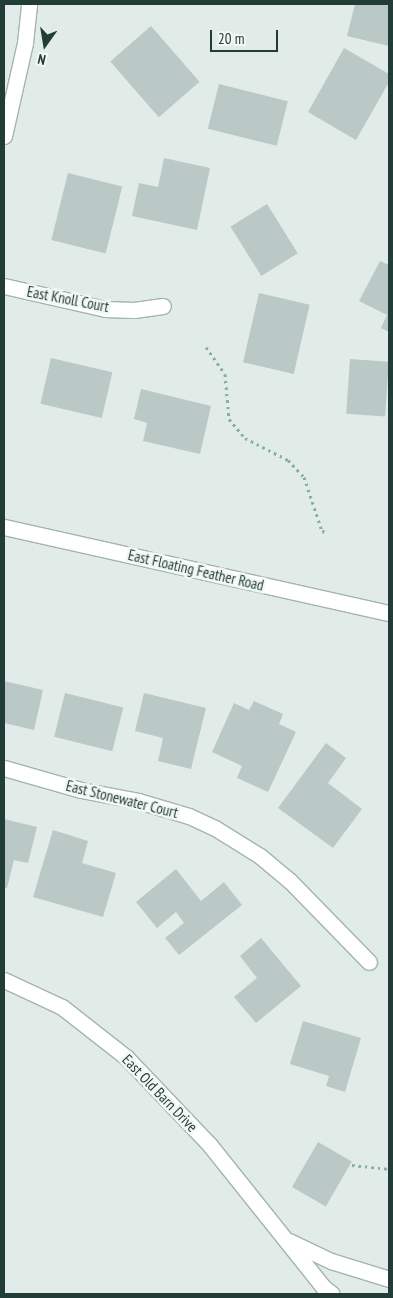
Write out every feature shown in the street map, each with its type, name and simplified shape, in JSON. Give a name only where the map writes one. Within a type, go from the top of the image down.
[{"type":"street","points":[[4,136],[25,43],[29,4]]},
{"type":"street","name":"East Knoll Court","points":[[4,286],[105,308],[134,310],[163,306]]},
{"type":"street","name":"East Floating Feather Road","points":[[4,527],[389,613]]},
{"type":"street","name":"East Stonewater Court","points":[[4,768],[81,790],[138,801],[189,816],[215,828],[260,856],[290,881],[369,962]]},
{"type":"street","name":"East Old Barn Drive","points":[[4,980],[62,1007],[127,1058],[209,1144],[288,1240],[323,1287],[332,1294]]},
{"type":"street","name":"East Old Barn Drive","points":[[288,1240],[331,1260],[389,1279]]},
{"type":"path","points":[[206,347],[226,374],[229,419],[245,438],[288,460],[304,477],[322,531],[326,532]]},
{"type":"path","points":[[352,1165],[389,1169]]},
{"type":"building","points":[[355,4],[389,4],[389,46],[347,36]]},
{"type":"building","points":[[151,26],[200,82],[159,117],[110,61]]},
{"type":"building","points":[[344,48],[389,74],[389,82],[356,140],[308,112]]},
{"type":"building","points":[[219,84],[288,101],[277,146],[208,129]]},
{"type":"building","points":[[164,158],[210,168],[197,230],[132,216],[139,183],[158,187]]},
{"type":"building","points":[[68,173],[122,187],[106,253],[51,240]]},
{"type":"building","points":[[267,204],[298,253],[261,276],[231,227]]},
{"type":"building","points":[[380,261],[389,265],[389,332],[381,328],[387,315],[359,301]]},
{"type":"building","points":[[259,293],[310,305],[294,374],[243,362]]},
{"type":"building","points":[[51,358],[112,372],[102,418],[40,404]]},
{"type":"building","points":[[350,359],[389,362],[385,417],[346,414]]},
{"type":"building","points":[[141,389],[211,406],[200,454],[143,441],[147,423],[134,419]]},
{"type":"building","points":[[4,681],[43,690],[34,730],[4,723]]},
{"type":"building","points":[[65,693],[123,708],[112,751],[54,737]]},
{"type":"building","points":[[144,693],[206,708],[191,769],[158,761],[163,738],[135,731]]},
{"type":"building","points":[[254,701],[283,714],[279,724],[296,732],[268,792],[237,778],[242,766],[212,752],[234,703],[249,710]]},
{"type":"building","points":[[326,743],[346,758],[328,783],[362,809],[333,848],[278,808]]},
{"type":"building","points":[[4,819],[37,827],[28,863],[14,860],[7,888],[4,888]]},
{"type":"building","points":[[53,830],[88,841],[82,863],[116,873],[103,917],[33,897]]},
{"type":"building","points":[[176,869],[201,901],[224,882],[242,905],[179,955],[165,938],[184,923],[176,912],[157,928],[136,902]]},
{"type":"building","points":[[261,938],[301,986],[256,1023],[234,997],[257,978],[240,956]]},
{"type":"building","points":[[303,1021],[361,1038],[345,1092],[326,1086],[329,1076],[290,1064]]},
{"type":"building","points":[[318,1142],[352,1162],[326,1207],[292,1187]]}]
